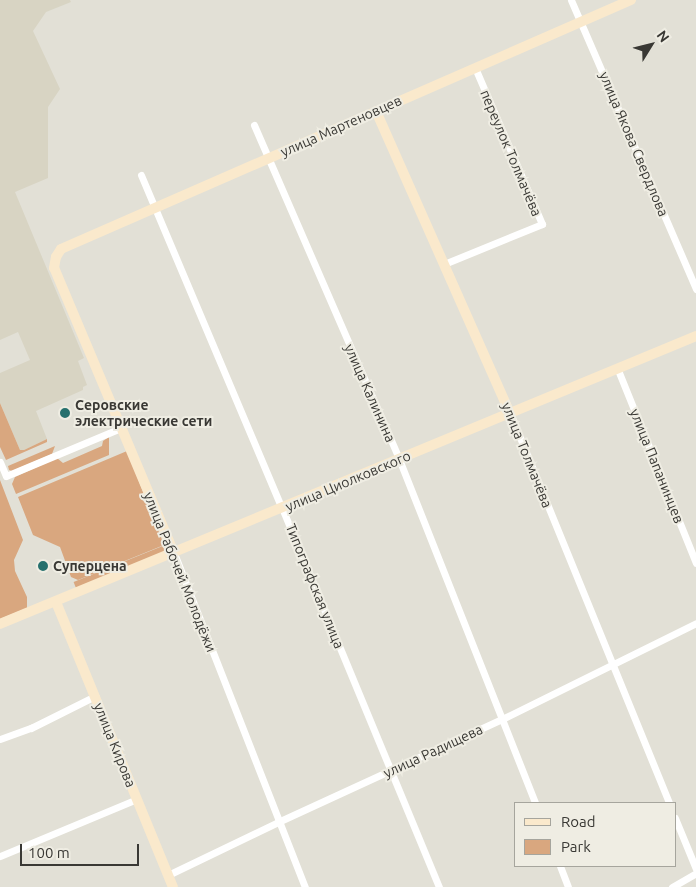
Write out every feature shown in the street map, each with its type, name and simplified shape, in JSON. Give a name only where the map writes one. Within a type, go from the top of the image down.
[{"type":"street","name":"улица Якова Свердлова","points":[[571,0],[696,289]]},
{"type":"street","name":"улица Мартеновцев","points":[[56,257],[61,249],[631,0]]},
{"type":"street","name":"переулок Толмачёва","points":[[444,264],[542,224],[475,68]]},
{"type":"street","name":"улица Толмачёва","points":[[376,111],[510,413],[669,802]]},
{"type":"street","name":"улица Калинина","points":[[254,125],[399,460],[535,802]]},
{"type":"street","name":"Типографская улица","points":[[141,175],[282,508],[439,887]]},
{"type":"street","name":"улица Рабочей Молодёжи","points":[[56,257],[54,268],[174,553],[305,887]]},
{"type":"street","name":"улица Циолковского","points":[[0,624],[618,370],[696,336]]},
{"type":"street","name":"улица Папанинцев","points":[[618,370],[696,562]]},
{"type":"street","points":[[0,462],[6,476],[121,428]]},
{"type":"street","name":"улица Кирова","points":[[56,602],[173,887]]},
{"type":"street","name":"улица Радищева","points":[[168,875],[502,719],[696,623]]},
{"type":"street","points":[[0,739],[31,728],[95,696]]},
{"type":"street","points":[[0,856],[137,799]]},
{"type":"street","points":[[676,820],[696,870]]},
{"type":"street","points":[[560,867],[568,887]]},
{"type":"street","points":[[672,887],[696,874]]},
{"type":"shaded area","points":[[0,0],[70,0],[71,2],[46,12],[33,31],[60,89],[48,107],[48,178],[15,192],[84,358],[78,361],[87,385],[83,387],[83,390],[36,411],[47,439],[24,450],[20,450],[0,403],[0,373],[30,360],[18,332],[0,340]]},
{"type":"green space","points":[[0,403],[20,450],[24,450],[47,439],[47,442],[6,460],[0,447]]},
{"type":"green space","points":[[109,437],[109,455],[16,494],[12,484],[15,477],[57,458],[63,463],[102,446],[103,441]]},
{"type":"green space","points":[[55,446],[52,454],[12,471],[9,470],[8,466]]},
{"type":"green space","points":[[127,451],[164,545],[78,580],[71,577],[60,547],[33,535],[18,497]]},
{"type":"green space","points":[[0,480],[23,540],[14,560],[15,571],[27,597],[27,608],[0,619]]},
{"type":"green space","points":[[170,543],[174,553],[78,592],[74,582]]},
{"type":"place","name":"Серовские электрические сети","points":[[65,413]]},
{"type":"place","name":"Суперцена","points":[[43,566]]}]
